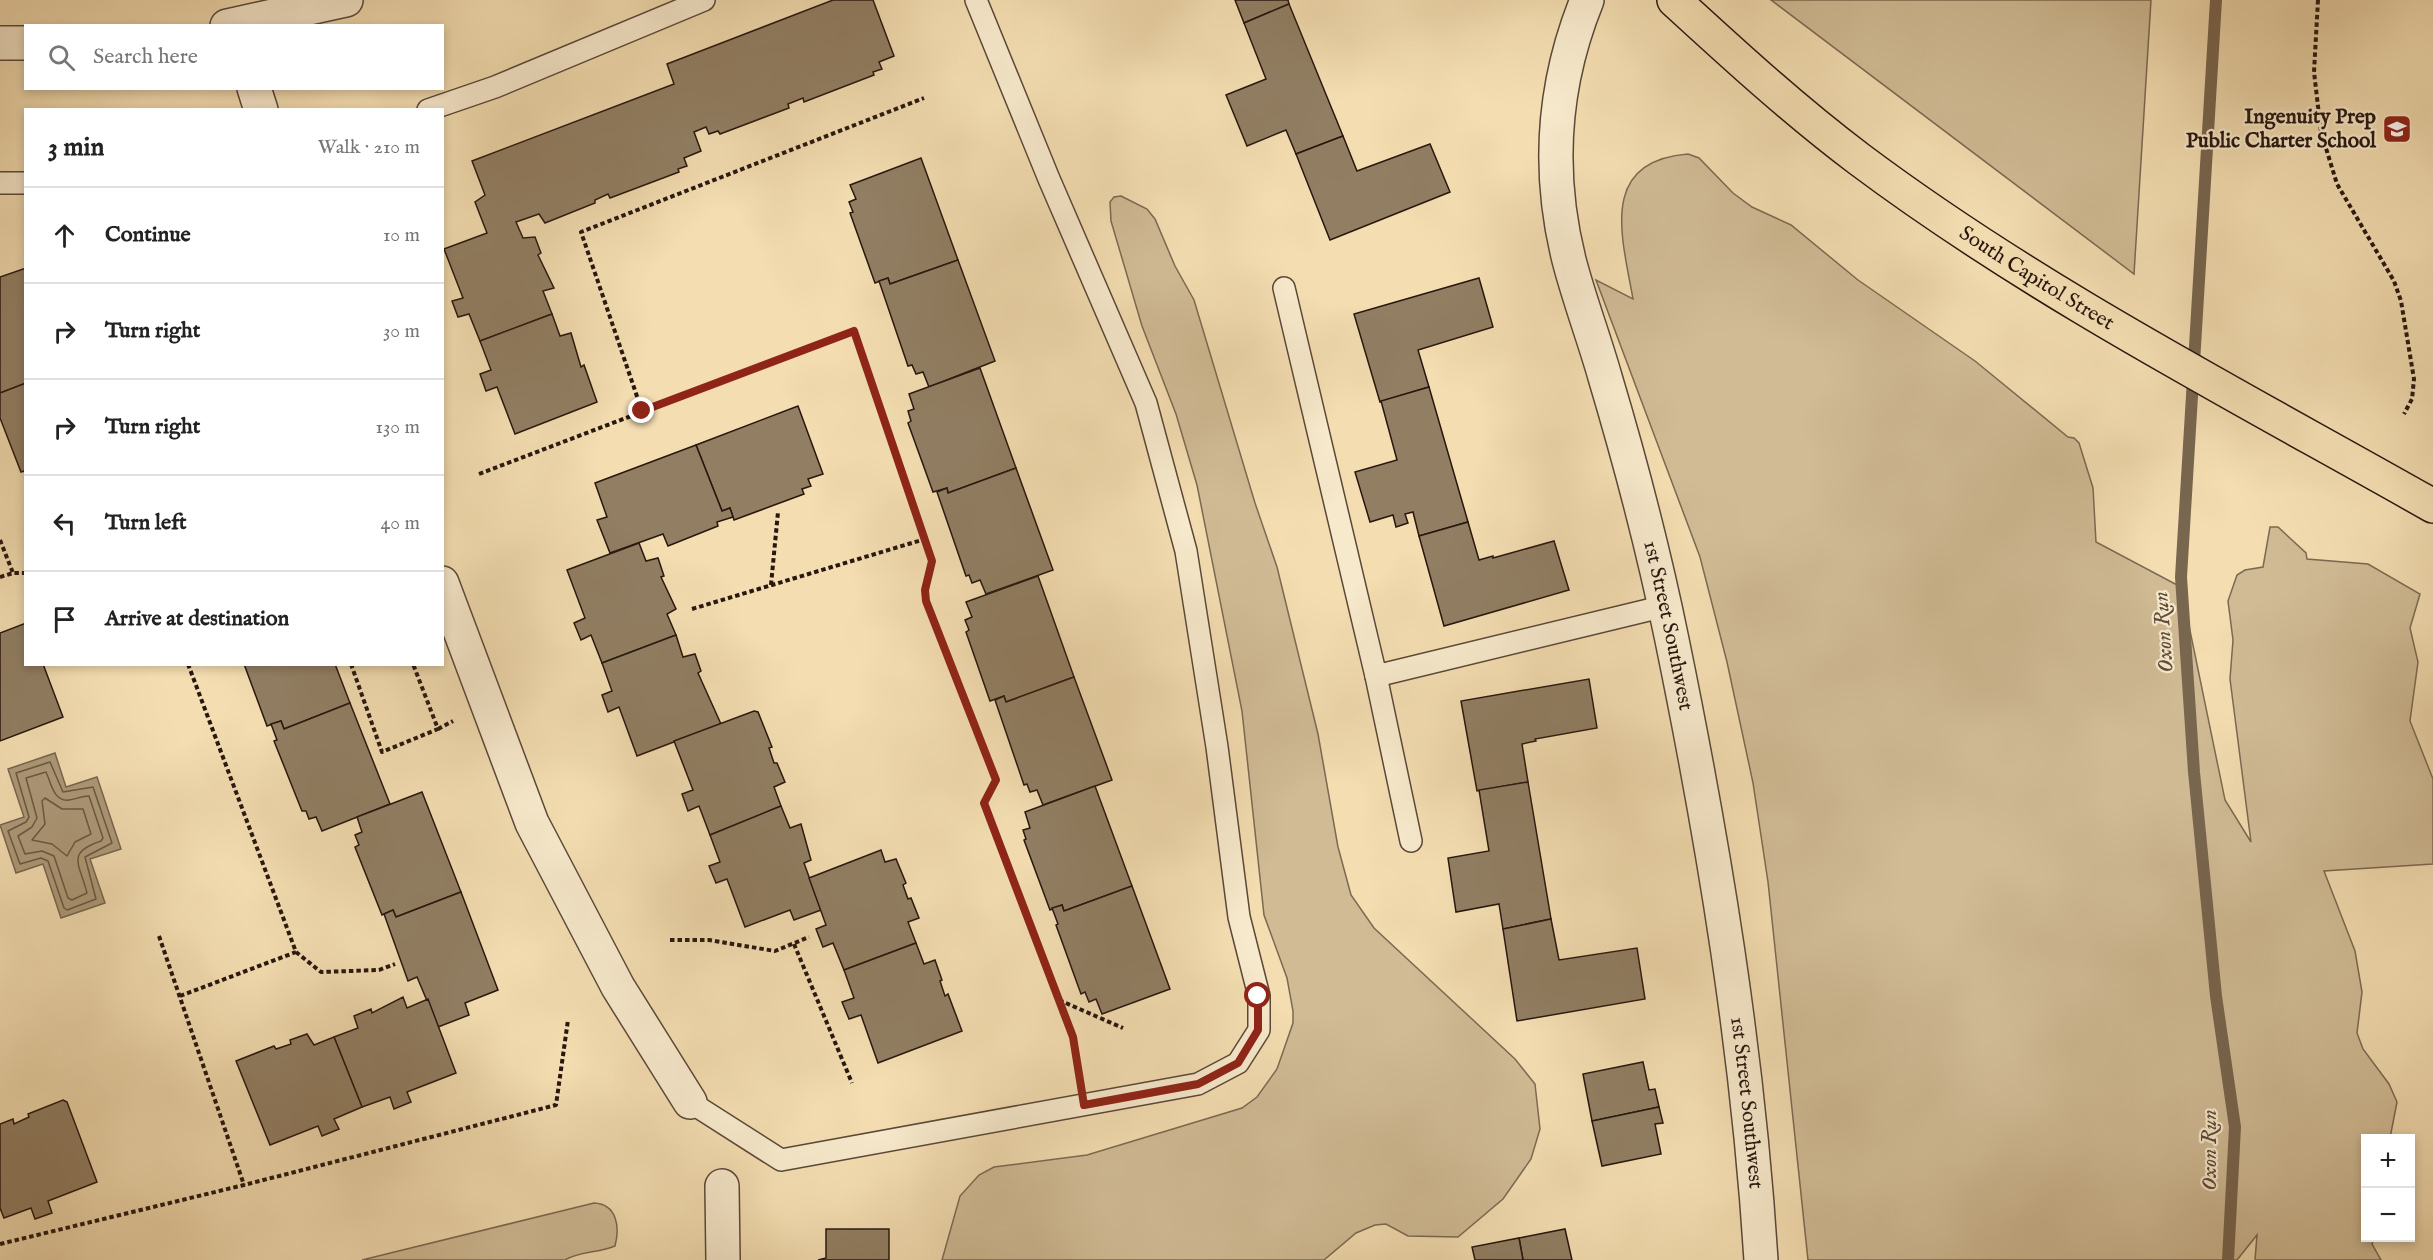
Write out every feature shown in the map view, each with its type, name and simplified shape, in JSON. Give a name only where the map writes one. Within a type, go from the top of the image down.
[{"type":"main road","name":"South Capitol Street","points":[[1674,0],[1754,72],[1858,158],[1983,245],[2098,316],[2433,506]]},
{"type":"street","points":[[235,24],[346,0]]},
{"type":"street","name":"1st Street Southwest","points":[[1587,0],[1572,38],[1557,116],[1555,156],[1558,197],[1569,257],[1623,439],[1665,606],[1708,819],[1747,1088],[1761,1260]]},
{"type":"street","points":[[0,43],[24,43]]},
{"type":"street","points":[[255,90],[260,108]]},
{"type":"street","points":[[444,588],[532,823],[618,987],[690,1102]]},
{"type":"street","points":[[722,1186],[723,1260]]},
{"type":"lane","points":[[434,108],[495,87],[704,0]]},
{"type":"lane","points":[[690,1102],[781,1160],[1198,1084],[1238,1063],[1258,1030],[1258,996],[1239,917],[1217,747],[1186,551],[1146,403],[1049,179],[976,0]]},
{"type":"lane","points":[[0,183],[24,183]]},
{"type":"lane","points":[[1284,288],[1376,676],[1410,841]]},
{"type":"lane","points":[[1376,676],[1665,606]]},
{"type":"path","points":[[2318,0],[2314,72],[2321,132],[2337,184],[2394,281],[2401,301],[2414,379],[2412,399],[2404,414]]},
{"type":"path","points":[[642,411],[581,232],[924,98]]},
{"type":"path","points":[[478,474],[854,331],[932,561],[925,590],[926,601],[996,780],[984,803],[1073,1037],[1084,1105]]},
{"type":"path","points":[[771,585],[778,512]]},
{"type":"path","points":[[692,609],[925,539]]},
{"type":"path","points":[[0,540],[13,573]]},
{"type":"path","points":[[0,577],[13,573],[24,573]]},
{"type":"path","points":[[189,666],[296,952],[321,972],[378,970],[394,964]]},
{"type":"path","points":[[352,666],[382,752],[438,729],[414,666]]},
{"type":"path","points":[[159,936],[244,1185]]},
{"type":"path","points":[[670,940],[708,940],[775,951],[809,937]]},
{"type":"path","points":[[794,944],[852,1083]]},
{"type":"path","points":[[180,996],[296,952]]},
{"type":"path","points":[[1058,999],[1123,1028]]},
{"type":"path","points":[[0,1244],[244,1185],[556,1105],[568,1020]]},
{"type":"shaded area","points":[[1771,0],[2151,0],[2134,274]]},
{"type":"shaded area","points":[[1688,154],[1699,158],[1733,193],[1752,207],[1791,225],[1858,280],[1975,361],[2068,437],[2074,438],[2079,443],[2093,488],[2096,542],[2181,587],[2225,800],[2251,842],[2230,679],[2233,640],[2228,601],[2237,575],[2245,570],[2263,567],[2270,527],[2278,527],[2306,553],[2307,559],[2368,564],[2420,594],[2410,628],[2418,662],[2410,721],[2433,779],[2433,864],[2324,871],[2355,951],[2362,992],[2357,1033],[2363,1049],[2389,1084],[2397,1102],[2391,1134],[2361,1134],[2361,1242],[2373,1242],[2381,1260],[2255,1260],[2257,1235],[2237,1260],[1808,1260],[1768,882],[1753,783],[1727,662],[1700,557],[1596,280],[1633,299],[1624,251],[1623,206],[1628,187],[1640,171],[1659,160]]},
{"type":"shaded area","points":[[1121,196],[1147,209],[1155,219],[1175,266],[1194,300],[1255,503],[1277,567],[1318,734],[1338,847],[1351,895],[1374,928],[1515,1059],[1535,1084],[1540,1129],[1531,1159],[1503,1199],[1458,1237],[1408,1236],[1386,1224],[1375,1225],[1356,1233],[1324,1260],[942,1260],[960,1196],[979,1175],[994,1167],[1087,1155],[1242,1108],[1257,1097],[1277,1069],[1293,1023],[1287,978],[1264,915],[1242,711],[1197,485],[1176,414],[1142,326],[1111,221],[1110,202],[1114,197]]},
{"type":"shaded area","points":[[594,1203],[608,1207],[615,1218],[617,1231],[615,1246],[565,1260],[362,1260]]},
{"type":"water","points":[[55,753],[66,787],[97,777],[121,849],[90,859],[105,903],[61,918],[43,864],[16,873],[0,825],[24,817],[8,769]]},
{"type":"building","points":[[833,0],[873,0],[894,56],[879,62],[882,69],[873,72],[874,75],[804,102],[803,98],[788,104],[789,108],[720,134],[718,131],[709,134],[706,127],[694,132],[701,151],[684,158],[687,166],[678,169],[679,172],[610,198],[608,194],[595,200],[595,203],[545,223],[539,214],[516,222],[523,238],[535,237],[541,253],[538,255],[554,288],[543,291],[552,314],[480,341],[469,314],[458,317],[452,301],[463,298],[444,249],[487,233],[475,202],[485,195],[472,161],[674,84],[667,64]]},
{"type":"building","points":[[1235,0],[1288,0],[1289,4],[1244,23]]},
{"type":"building","points":[[1289,4],[1343,136],[1296,154],[1286,130],[1247,146],[1226,95],[1266,79],[1244,23]]},
{"type":"building","points":[[1343,136],[1357,171],[1430,144],[1450,192],[1330,240],[1296,154]]},
{"type":"building","points":[[921,158],[958,260],[890,284],[888,278],[875,283],[850,213],[853,212],[849,202],[856,199],[850,185]]},
{"type":"building","points":[[958,260],[995,361],[929,387],[923,372],[916,374],[912,365],[908,366],[879,281],[888,278],[890,284]]},
{"type":"building","points":[[24,269],[24,384],[0,393],[0,277]]},
{"type":"building","points":[[1479,278],[1493,327],[1418,350],[1429,387],[1380,402],[1354,314]]},
{"type":"building","points":[[552,314],[560,336],[571,333],[581,367],[584,365],[597,402],[515,434],[497,387],[486,391],[480,374],[491,370],[480,341]]},
{"type":"building","points":[[980,368],[1016,468],[948,493],[947,488],[933,492],[908,423],[911,421],[908,411],[914,409],[909,394]]},
{"type":"building","points":[[24,384],[24,471],[21,472],[0,418],[0,393]]},
{"type":"building","points":[[1429,387],[1468,522],[1419,536],[1413,512],[1405,514],[1408,523],[1396,527],[1393,515],[1370,522],[1355,472],[1397,460],[1381,401]]},
{"type":"building","points":[[798,406],[823,474],[808,479],[811,486],[802,489],[804,494],[734,520],[730,508],[722,511],[696,445]]},
{"type":"building","points":[[696,445],[722,511],[730,508],[733,517],[717,522],[718,526],[668,546],[663,534],[610,553],[597,520],[607,517],[595,483]]},
{"type":"building","points":[[1016,468],[1053,570],[986,594],[980,580],[972,583],[969,575],[966,576],[937,492],[947,488],[948,493]]},
{"type":"building","points":[[1468,522],[1479,560],[1554,541],[1569,590],[1444,626],[1419,536]]},
{"type":"building","points":[[639,543],[646,561],[658,558],[664,576],[661,577],[676,609],[667,614],[676,635],[602,663],[591,635],[581,640],[574,623],[585,618],[567,570]]},
{"type":"building","points":[[1038,576],[1074,677],[1006,702],[1004,696],[990,701],[966,632],[969,630],[965,620],[972,617],[966,602]]},
{"type":"building","points":[[24,624],[24,666],[44,666],[63,717],[0,741],[0,633]]},
{"type":"building","points":[[676,635],[683,657],[695,654],[701,671],[698,673],[721,724],[637,756],[619,707],[608,712],[602,695],[612,691],[602,663]]},
{"type":"building","points":[[245,666],[336,666],[350,703],[284,729],[281,721],[267,726]]},
{"type":"building","points":[[1074,677],[1112,780],[1043,805],[1037,790],[1030,792],[1027,784],[1024,785],[995,700],[1004,696],[1006,702]]},
{"type":"building","points":[[1589,679],[1597,728],[1535,739],[1536,741],[1522,744],[1528,782],[1477,791],[1461,701]]},
{"type":"building","points":[[350,703],[390,804],[322,831],[316,817],[309,819],[306,811],[302,811],[274,741],[277,740],[271,724],[281,721],[284,729]]},
{"type":"building","points":[[754,711],[758,712],[772,747],[769,748],[774,763],[777,763],[785,782],[774,787],[781,806],[710,835],[699,806],[688,811],[682,794],[693,790],[674,741]]},
{"type":"building","points":[[1528,782],[1551,919],[1503,929],[1499,904],[1456,912],[1448,858],[1489,851],[1479,790]]},
{"type":"building","points":[[1095,786],[1132,886],[1064,911],[1062,905],[1050,910],[1024,840],[1026,839],[1023,830],[1030,828],[1025,812]]},
{"type":"building","points":[[422,792],[461,892],[396,917],[393,910],[382,915],[355,847],[359,845],[355,835],[362,832],[357,817]]},
{"type":"building","points":[[781,806],[790,828],[801,824],[811,860],[804,863],[821,910],[794,920],[790,910],[745,927],[727,879],[716,883],[709,866],[720,862],[710,835]]},
{"type":"building","points":[[881,850],[885,862],[896,859],[906,883],[903,885],[908,899],[911,898],[919,918],[908,922],[916,943],[844,970],[833,943],[823,947],[816,929],[826,925],[809,878]]},
{"type":"building","points":[[1132,886],[1170,989],[1102,1014],[1096,999],[1089,1002],[1085,992],[1081,994],[1052,908],[1062,905],[1064,911]]},
{"type":"building","points":[[461,892],[498,990],[465,1003],[469,1015],[438,1027],[417,977],[408,981],[384,914],[393,910],[396,917]]},
{"type":"building","points":[[1551,919],[1559,960],[1637,948],[1645,999],[1517,1021],[1503,929]]},
{"type":"building","points":[[916,943],[924,964],[935,960],[945,996],[948,994],[962,1031],[878,1063],[861,1015],[849,1019],[842,1002],[854,998],[844,970]]},
{"type":"building","points":[[403,997],[407,1008],[428,999],[456,1073],[407,1092],[411,1102],[394,1109],[390,1097],[362,1107],[334,1037],[358,1028],[354,1016],[371,1009],[372,1013]]},
{"type":"building","points":[[307,1034],[314,1045],[334,1037],[362,1107],[334,1119],[339,1129],[322,1136],[318,1126],[270,1145],[236,1061],[274,1046],[276,1049],[291,1044],[290,1040]]},
{"type":"building","points":[[1643,1062],[1649,1090],[1655,1089],[1659,1107],[1592,1121],[1583,1074]]},
{"type":"building","points":[[63,1100],[67,1102],[97,1182],[48,1201],[52,1213],[35,1219],[31,1208],[4,1218],[0,1208],[0,1124],[13,1119],[14,1124],[29,1117],[28,1114]]},
{"type":"building","points":[[1659,1107],[1663,1123],[1655,1124],[1661,1154],[1602,1166],[1592,1121]]},
{"type":"building","points":[[826,1229],[889,1229],[889,1260],[818,1260],[826,1258]]},
{"type":"building","points":[[1565,1229],[1572,1260],[1523,1260],[1519,1238]]},
{"type":"building","points":[[1519,1238],[1523,1260],[1475,1260],[1472,1247]]},
{"type":"waterway","name":"Oxon Run","points":[[2216,0],[2181,577],[2194,772],[2216,996],[2235,1127],[2228,1260]]},
{"type":"place","name":"Ingenuity Prep Public Charter School","points":[[2397,129]]},
{"type":"route","points":[[642,411],[854,331],[932,561],[925,590],[926,601],[996,780],[984,803],[1073,1037],[1084,1105],[1198,1084],[1238,1063],[1258,1030],[1258,996]]}]
